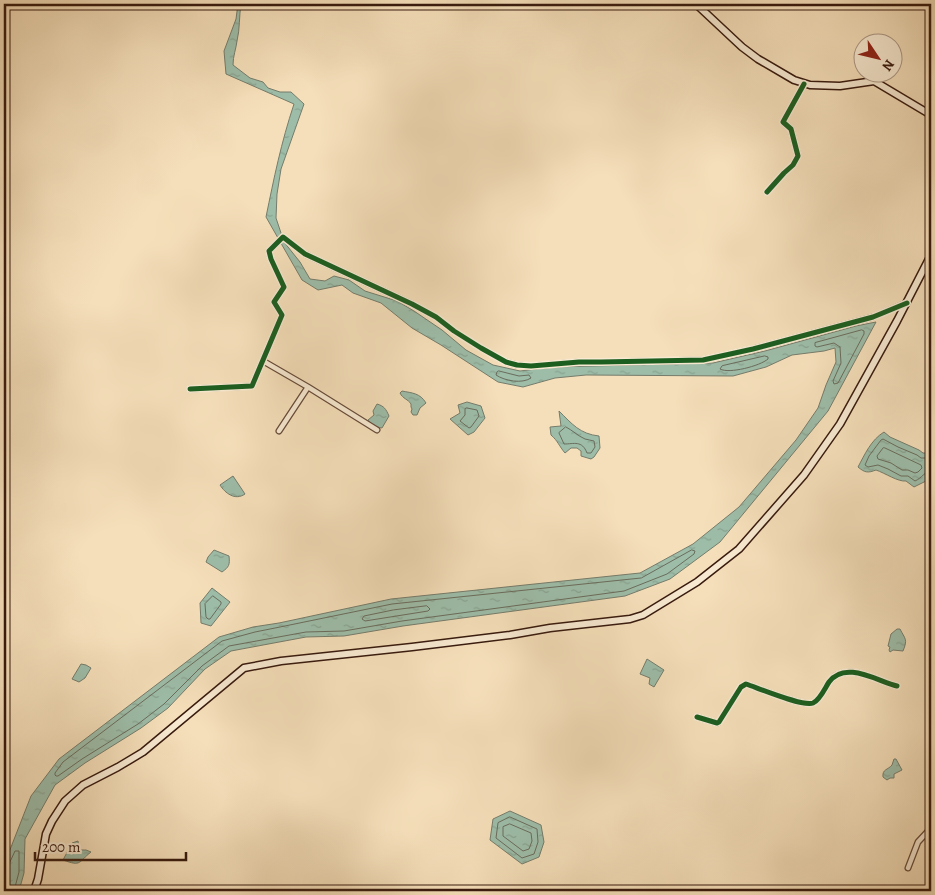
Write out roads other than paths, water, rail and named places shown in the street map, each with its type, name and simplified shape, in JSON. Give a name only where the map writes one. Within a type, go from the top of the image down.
[{"type":"main road","points":[[696,4],[742,48],[794,80],[810,86],[840,86],[874,81],[931,115]]},
{"type":"main road","points":[[34,891],[46,834],[65,800],[83,785],[143,752],[244,668],[281,661],[412,647],[630,619],[643,616],[697,582],[739,549],[804,475],[840,424],[931,255]]},
{"type":"street","points":[[767,192],[793,165],[798,156],[791,129],[783,122],[804,84]]},
{"type":"street","points":[[190,389],[252,386],[282,315],[274,302],[284,287],[269,251],[283,237],[305,254],[412,304],[436,317],[481,348],[506,362],[517,365],[703,360],[866,319],[906,303]]},
{"type":"street","points":[[263,361],[308,386],[377,430]]},
{"type":"street","points":[[279,431],[308,386]]},
{"type":"street","points":[[697,717],[719,722],[741,687],[746,684],[804,704],[815,702],[836,674],[843,672],[852,672],[897,686]]},
{"type":"street","points":[[908,868],[918,842],[931,828]]},
{"type":"water","points":[[238,4],[241,4],[239,32],[233,65],[250,78],[263,82],[268,88],[280,92],[291,92],[304,104],[281,169],[276,218],[284,242],[300,262],[310,279],[325,281],[334,276],[349,280],[365,291],[397,301],[442,330],[466,350],[493,365],[520,371],[552,367],[713,363],[876,322],[828,411],[720,542],[670,579],[625,596],[403,626],[344,636],[306,637],[231,651],[205,669],[168,708],[55,785],[25,839],[24,873],[19,891],[4,891],[4,865],[31,796],[59,759],[219,637],[253,627],[391,599],[640,573],[693,544],[739,507],[796,440],[818,408],[836,362],[835,348],[792,355],[766,367],[733,376],[586,375],[555,378],[523,387],[498,382],[412,328],[381,303],[353,293],[342,285],[318,290],[302,280],[266,217],[275,174],[294,104],[226,74],[224,51],[236,19]]},
{"type":"water","points":[[402,391],[418,395],[426,403],[420,408],[417,415],[413,415],[411,412],[411,404],[401,395]]},
{"type":"water","points":[[467,402],[481,406],[485,418],[474,432],[468,435],[450,419],[460,413],[458,405]]},
{"type":"water","points":[[377,404],[387,411],[389,416],[382,428],[374,426],[368,420],[374,415],[373,411]]},
{"type":"water","points":[[559,411],[581,431],[599,436],[600,448],[594,457],[591,459],[581,456],[581,451],[577,448],[571,448],[565,453],[551,435],[550,427],[561,426]]},
{"type":"water","points":[[884,432],[890,437],[923,453],[931,453],[931,475],[926,481],[914,487],[906,481],[895,479],[876,470],[867,472],[858,467],[872,443]]},
{"type":"water","points":[[233,476],[245,494],[238,497],[231,495],[220,485]]},
{"type":"water","points":[[214,550],[229,556],[228,566],[222,572],[206,562]]},
{"type":"water","points":[[212,588],[230,602],[211,626],[201,623],[200,603]]},
{"type":"water","points":[[900,629],[906,641],[905,647],[903,651],[893,650],[890,652],[890,647],[888,646],[891,634]]},
{"type":"water","points":[[647,659],[664,670],[654,687],[649,684],[650,678],[640,674]]},
{"type":"water","points":[[81,664],[91,668],[85,678],[79,682],[72,679]]},
{"type":"water","points":[[894,759],[896,759],[902,770],[894,774],[894,778],[887,780],[883,777],[883,772],[892,765]]},
{"type":"water","points":[[510,811],[541,825],[544,842],[539,857],[522,864],[490,840],[493,819]]},
{"type":"water","points":[[78,841],[79,850],[91,852],[77,863],[63,860],[72,843]]}]
